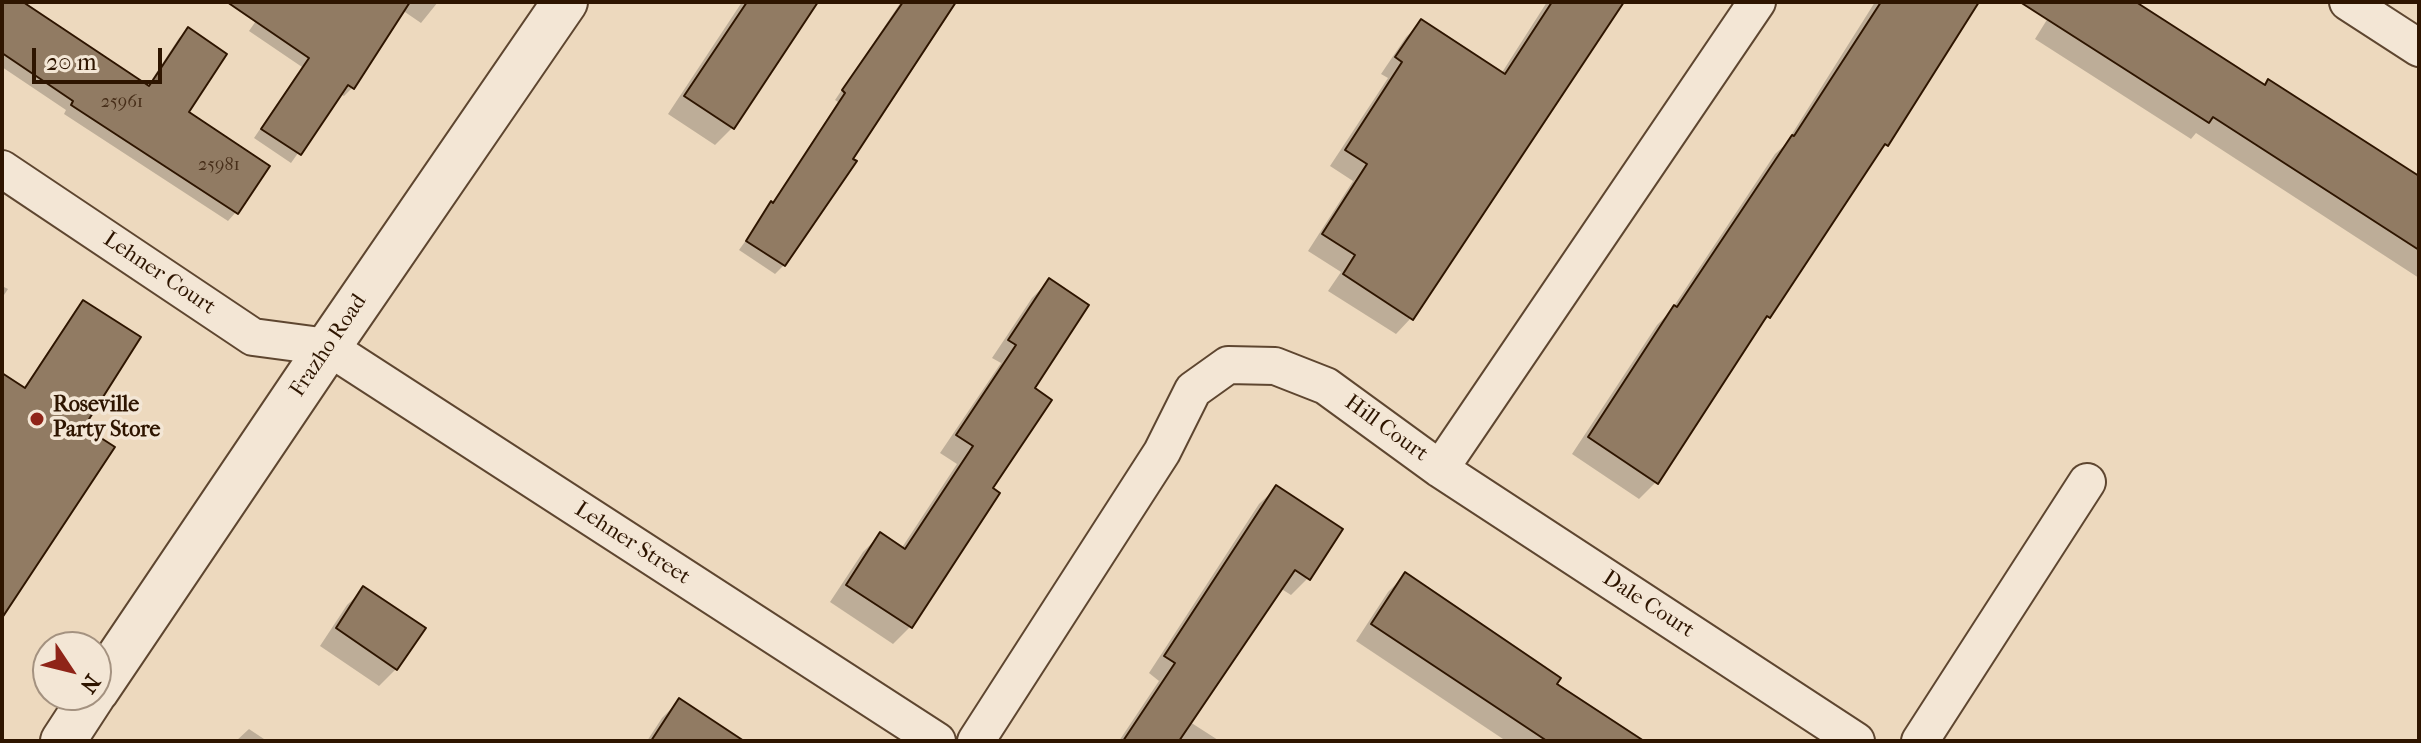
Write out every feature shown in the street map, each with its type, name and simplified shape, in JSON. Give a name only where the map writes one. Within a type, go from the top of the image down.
[{"type":"street","name":"Frazho Road","points":[[112,668],[565,2]]},
{"type":"street","name":"Hill Court","points":[[976,741],[1162,452],[1193,390],[1228,365],[1275,366],[1326,386],[1440,469],[1757,2]]},
{"type":"street","points":[[2348,2],[2419,48]]},
{"type":"street","name":"Lehner Court","points":[[2,169],[253,337],[328,347]]},
{"type":"street","name":"Lehner Street","points":[[328,347],[937,741]]},
{"type":"street","name":"Dale Court","points":[[1440,469],[1856,741]]},
{"type":"street","points":[[1920,741],[2087,482]]},
{"type":"street","name":"Frazho Road","points":[[63,741],[83,711]]},
{"type":"building","points":[[2,2],[23,2],[149,86],[188,27],[227,54],[189,112],[270,166],[238,214],[71,105],[73,101],[2,53]]},
{"type":"building","points":[[227,2],[410,2],[354,89],[348,85],[301,155],[261,129],[309,58]]},
{"type":"building","points":[[747,2],[818,2],[734,129],[684,96]]},
{"type":"building","points":[[903,2],[956,2],[853,159],[857,161],[785,266],[746,241],[845,93],[842,90]]},
{"type":"building","points":[[1552,2],[1624,2],[1413,320],[1343,274],[1355,255],[1322,234],[1367,164],[1345,150],[1402,62],[1395,57],[1421,19],[1505,74]]},
{"type":"building","points":[[1881,2],[1979,2],[1888,146],[1885,144],[1770,318],[1767,316],[1658,484],[1588,437],[1674,305],[1677,307],[1794,136]]},
{"type":"building","points":[[2020,2],[2136,2],[2265,85],[2268,79],[2419,176],[2419,250],[2213,117],[2209,123]]},
{"type":"building","points":[[1049,278],[1089,305],[1035,388],[1052,400],[993,488],[1000,493],[912,628],[846,585],[880,532],[905,549],[973,446],[956,435],[1016,345],[1008,340]]},
{"type":"building","points":[[83,300],[141,337],[84,427],[115,447],[2,618],[2,373],[25,388]]},
{"type":"building","points":[[1276,485],[1343,529],[1310,580],[1295,570],[1179,741],[1123,741],[1175,663],[1164,656]]},
{"type":"building","points":[[1405,572],[1561,678],[1557,684],[1644,741],[1547,741],[1371,624]]},
{"type":"building","points":[[363,586],[426,628],[397,670],[336,628]]},
{"type":"building","points":[[679,698],[744,741],[651,741]]},
{"type":"place","name":"Roseville Party Store","points":[[37,419]]}]
